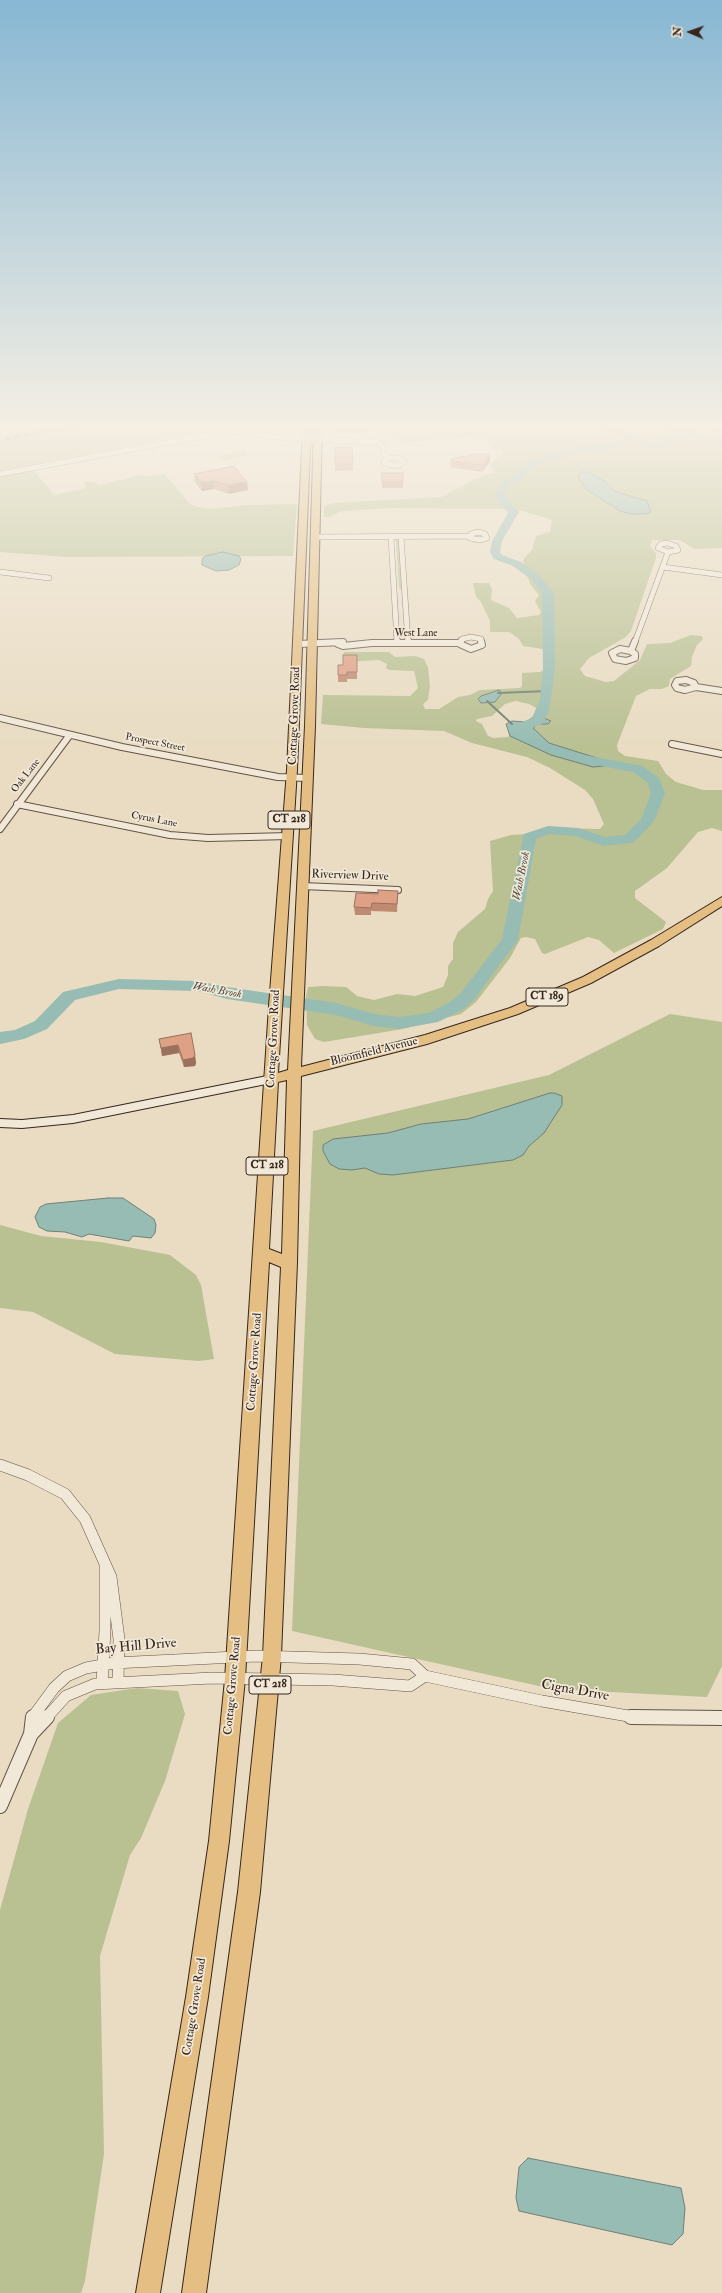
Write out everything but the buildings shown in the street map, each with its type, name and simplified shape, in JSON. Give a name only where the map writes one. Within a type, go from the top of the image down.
[{"type":"main road","name":"Cottage Grove Road","points":[[148,2293],[197,1997],[218,1849],[253,1680],[255,1657],[262,1253],[275,1000],[292,778],[303,533]]},
{"type":"main road","name":"Cottage Grove Road","points":[[194,2293],[246,1915],[253,1680],[289,1263],[296,1004],[307,778],[315,533]]},
{"type":"main road","name":"Bloomfield Avenue","points":[[0,1123],[22,1124],[73,1119],[272,1079],[427,1039],[514,1011],[587,980],[655,943],[722,901]]},
{"type":"main road","points":[[262,1253],[289,1263]]},
{"type":"street","points":[[315,537],[470,536]]},
{"type":"street","points":[[391,537],[397,643]]},
{"type":"street","points":[[401,537],[408,643]]},
{"type":"street","points":[[631,651],[668,552]]},
{"type":"street","points":[[663,567],[722,575]]},
{"type":"street","points":[[0,572],[49,578]]},
{"type":"street","points":[[0,580],[7,573]]},
{"type":"street","name":"West Lane","points":[[298,644],[338,644],[343,646],[372,643],[460,643]]},
{"type":"street","points":[[696,687],[722,691]]},
{"type":"street","name":"Prospect Street","points":[[0,718],[70,736],[247,772],[292,778],[307,778]]},
{"type":"street","name":"Oak Lane","points":[[0,829],[17,804],[70,736]]},
{"type":"street","points":[[672,744],[722,754]]},
{"type":"street","name":"Cyrus Lane","points":[[17,804],[170,835],[208,838],[288,836]]},
{"type":"street","name":"Riverview Drive","points":[[302,886],[398,890]]},
{"type":"street","points":[[0,1465],[28,1475],[66,1494],[85,1519],[109,1570],[114,1594],[119,1663],[118,1681]]},
{"type":"street","points":[[102,1683],[106,1566]]},
{"type":"street","name":"Bay Hill Drive","points":[[31,1734],[32,1718],[54,1688],[67,1676],[86,1668],[119,1663],[255,1657]]},
{"type":"street","name":"Cigna Drive","points":[[255,1657],[359,1659],[412,1664],[425,1676],[542,1701],[634,1717],[722,1718]]},
{"type":"street","points":[[253,1680],[333,1680],[410,1686],[425,1676]]},
{"type":"street","name":"Bay Hill Drive","points":[[0,1806],[31,1734],[66,1696],[81,1689],[102,1683],[118,1681],[212,1678],[253,1680]]},
{"type":"green space","points":[[0,533],[295,533],[293,556],[67,557],[0,552]]},
{"type":"green space","points":[[546,533],[722,533],[722,548],[695,549],[679,540],[652,540],[650,546],[656,553],[656,558],[631,631],[626,637],[589,658],[580,669],[585,676],[606,682],[614,681],[640,660],[647,644],[670,643],[691,635],[702,636],[703,639],[697,645],[692,657],[691,666],[670,679],[669,686],[662,689],[650,689],[636,696],[617,745],[618,751],[625,756],[658,761],[666,774],[676,782],[703,790],[722,790],[722,831],[712,828],[698,832],[667,868],[635,891],[635,898],[666,922],[663,929],[614,953],[599,940],[588,937],[545,954],[542,953],[535,939],[526,937],[521,938],[510,958],[476,1002],[461,1014],[403,1029],[324,1042],[315,1039],[307,1025],[306,996],[308,987],[346,987],[357,996],[374,1000],[397,994],[415,996],[443,987],[448,975],[448,966],[453,959],[453,943],[458,932],[485,909],[488,899],[493,891],[490,841],[511,835],[543,833],[557,828],[600,829],[604,824],[593,799],[585,790],[550,768],[527,757],[472,743],[444,731],[364,728],[321,724],[323,695],[410,696],[418,688],[414,671],[389,670],[386,668],[387,664],[379,660],[343,662],[344,652],[389,652],[395,657],[415,656],[424,659],[428,667],[430,686],[428,700],[423,704],[425,709],[439,709],[458,697],[470,695],[480,690],[520,688],[522,686],[522,673],[540,672],[545,669],[543,649],[523,646],[519,639],[509,632],[490,632],[490,621],[481,602],[476,597],[473,583],[489,583],[492,589],[491,600],[509,608],[517,618],[539,615],[541,612],[535,601],[539,595],[530,584],[523,562],[525,557],[532,550],[536,536]],"holes":[[[516,701],[529,704],[542,711],[536,719],[521,724],[508,737],[494,738],[488,736],[482,724],[476,721],[477,719],[492,716],[505,704]]]},
{"type":"green space","points":[[399,539],[403,589],[399,588],[396,540]]},
{"type":"green space","points":[[670,1014],[722,1022],[722,1666],[707,1697],[552,1689],[292,1631],[313,1131],[549,1075]]},
{"type":"green space","points":[[0,1225],[41,1236],[101,1242],[170,1255],[196,1275],[201,1285],[214,1359],[199,1361],[115,1354],[33,1312],[0,1308]]},
{"type":"green space","points":[[137,1688],[178,1691],[185,1714],[165,1781],[141,1838],[130,1855],[100,1956],[104,2154],[85,2281],[81,2293],[0,2293],[0,1910],[28,1809],[58,1723],[91,1695]]},
{"type":"water","points":[[223,552],[239,556],[241,559],[239,565],[229,570],[216,571],[202,565],[202,559],[205,556]]},
{"type":"water","points":[[499,690],[502,693],[495,702],[481,703],[478,699],[481,696]]},
{"type":"water","points":[[536,715],[551,721],[548,724],[538,724],[533,728],[549,743],[600,759],[604,766],[593,767],[551,755],[510,736],[506,724],[512,721],[526,722]]},
{"type":"water","points":[[550,1093],[562,1096],[562,1105],[544,1133],[529,1146],[523,1155],[513,1160],[393,1175],[379,1174],[365,1168],[352,1170],[339,1169],[330,1164],[323,1151],[323,1145],[333,1139],[388,1133],[421,1124],[468,1119]]},
{"type":"water","points":[[123,1198],[154,1219],[156,1225],[155,1233],[151,1238],[133,1236],[129,1241],[89,1234],[82,1237],[65,1232],[47,1231],[39,1227],[35,1217],[40,1207],[46,1204]]},
{"type":"water","points":[[528,2158],[681,2188],[685,2208],[683,2234],[672,2245],[519,2211],[516,2198],[519,2167]]},
{"type":"waterway","name":"Wash Brook","points":[[502,533],[497,541],[495,552],[498,557],[517,564],[536,578],[548,593],[549,669],[546,699],[543,711],[537,721],[519,728]]},
{"type":"waterway","points":[[498,693],[547,691]]},
{"type":"waterway","points":[[487,701],[512,724]]},
{"type":"waterway","name":"Wash Brook","points":[[0,1038],[18,1035],[41,1025],[69,996],[84,991],[119,984],[198,986],[227,993],[336,1009],[374,1020],[399,1023],[432,1018],[456,1006],[467,997],[510,940],[529,837],[548,830],[578,832],[604,842],[629,839],[647,821],[658,794],[654,781],[637,769],[579,758]]}]
